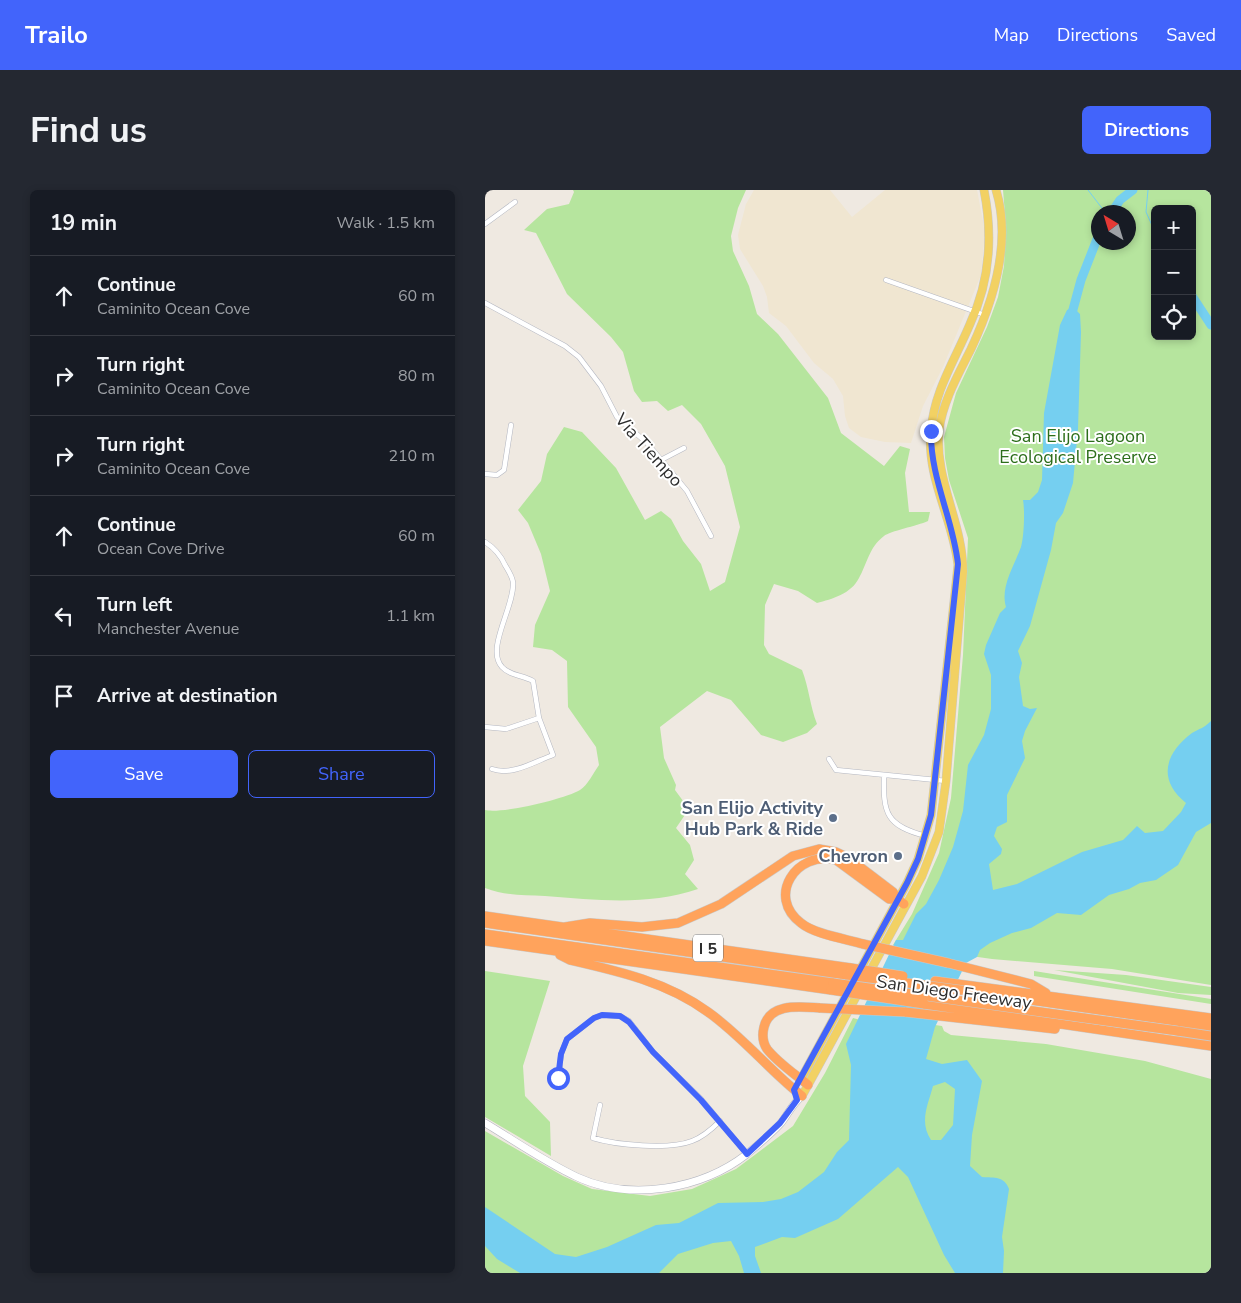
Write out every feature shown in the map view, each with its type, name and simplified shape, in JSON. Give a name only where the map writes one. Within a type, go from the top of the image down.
[{"type":"highway","points":[[565,928],[589,923],[642,927],[678,922],[721,904],[793,856],[819,849],[836,852],[847,857],[893,892],[901,902]]},
{"type":"highway","points":[[901,902],[889,900],[844,866],[831,859],[813,859],[801,864],[789,880],[786,900],[794,918],[811,929],[863,944],[1031,984],[1051,996]]},
{"type":"highway","name":"San Diego Freeway","points":[[485,916],[849,972],[969,988],[1051,996],[1211,1018]]},
{"type":"highway","points":[[485,923],[849,972]]},
{"type":"highway","points":[[485,934],[832,987],[1211,1036]]},
{"type":"highway","name":"San Diego Freeway","points":[[485,942],[832,987],[1211,1046]]},
{"type":"highway","points":[[553,952],[569,960],[640,977],[687,998],[725,1026],[794,1090],[799,1098]]},
{"type":"highway","points":[[969,988],[1211,1026]]},
{"type":"highway","points":[[804,1082],[767,1049],[762,1033],[765,1024],[773,1014],[783,1009],[820,1008],[905,1012],[1175,1041]]},
{"type":"main road","points":[[901,902],[926,836],[931,815],[958,564],[956,544],[934,476],[930,451],[931,431],[941,386],[976,311],[986,275],[990,242],[984,190]]},
{"type":"main road","points":[[485,1124],[578,1177],[616,1187],[641,1190],[682,1185],[724,1169],[747,1154],[780,1123],[799,1098],[804,1082],[901,902],[931,855],[942,814],[961,599],[963,550],[958,526],[945,490],[938,447],[944,406],[990,304],[999,262],[1001,234],[996,190]]},
{"type":"main road","points":[[794,1090],[804,1082]]},
{"type":"street","points":[[485,224],[515,202]]},
{"type":"street","points":[[886,280],[985,315]]},
{"type":"street","name":"Via Tiempo","points":[[485,303],[565,346],[579,357],[601,386],[617,417],[647,443],[687,491],[699,510],[711,536]]},
{"type":"street","points":[[485,474],[497,475],[504,470],[511,425]]},
{"type":"street","points":[[661,460],[684,448]]},
{"type":"street","points":[[485,542],[502,559],[513,582],[513,594],[496,648],[497,661],[512,674],[526,677],[533,681],[539,718],[553,755],[512,770],[503,772],[492,769]]},
{"type":"street","points":[[485,727],[505,729],[539,718]]},
{"type":"street","points":[[829,759],[836,770],[946,781]]},
{"type":"street","points":[[884,774],[883,801],[888,816],[899,827],[926,836]]},
{"type":"street","points":[[558,1084],[561,1054],[567,1039],[594,1018],[602,1015],[620,1016],[629,1022],[653,1052],[720,1121],[747,1154]]},
{"type":"street","points":[[600,1105],[593,1138],[630,1146],[640,1144],[677,1144],[691,1141],[707,1133],[720,1121]]},
{"type":"shaded area","points":[[754,190],[830,190],[852,217],[885,190],[977,190],[985,232],[981,275],[943,367],[923,406],[911,443],[885,442],[861,437],[849,428],[845,416],[843,396],[833,379],[814,363],[786,326],[769,313],[767,297],[763,286],[740,249],[738,235],[746,204]]},
{"type":"green space","points":[[573,190],[746,190],[738,208],[731,236],[733,251],[749,286],[757,314],[778,334],[828,398],[841,433],[884,466],[900,446],[910,449],[905,473],[909,512],[930,512],[928,521],[892,532],[879,540],[872,550],[856,584],[841,595],[817,603],[798,591],[774,584],[765,605],[764,645],[769,654],[802,670],[817,724],[807,733],[783,742],[761,735],[731,700],[707,691],[660,727],[664,758],[676,785],[675,790],[689,809],[676,828],[690,845],[694,860],[685,874],[698,889],[660,898],[641,900],[584,899],[515,895],[485,888],[485,810],[519,808],[572,794],[585,785],[599,765],[596,747],[568,707],[567,661],[552,650],[533,647],[535,625],[550,591],[541,554],[528,523],[518,510],[541,481],[547,454],[564,427],[582,432],[616,468],[645,520],[661,511],[671,519],[683,541],[701,564],[710,591],[725,582],[740,527],[725,466],[701,424],[682,405],[668,411],[657,401],[642,402],[634,391],[623,352],[611,337],[567,294],[536,233],[524,230],[547,209],[569,204],[574,192]]},
{"type":"green space","name":"San Elijo Lagoon Ecological Preserve","points":[[1003,190],[1211,190],[1211,985],[1112,969],[992,959],[893,945],[912,914],[939,853],[951,798],[963,655],[968,538],[949,480],[944,437],[956,393],[987,327],[998,297],[1004,266],[1006,227]]},
{"type":"green space","points":[[1054,970],[1126,975],[1211,987],[1211,995],[1178,993]]},
{"type":"green space","points":[[485,971],[550,981],[523,1066],[525,1096],[550,1122],[551,1156],[485,1117]]},
{"type":"green space","points":[[1034,971],[1211,999],[1211,1004],[1034,976]]},
{"type":"green space","points":[[853,1018],[931,1039],[935,1025],[942,1026],[944,1031],[951,1035],[1046,1044],[1145,1061],[1211,1079],[1211,1273],[485,1273],[485,1131],[563,1176],[592,1189],[650,1196],[692,1189],[736,1169],[793,1126],[825,1073]]},
{"type":"water","points":[[1073,307],[1080,314],[1081,332],[1078,429],[1073,483],[1063,513],[1056,523],[1051,550],[1030,626],[1018,651],[1022,663],[1019,677],[1023,706],[1030,709],[1037,708],[1022,741],[1025,758],[1007,795],[1007,822],[997,827],[994,836],[1002,849],[1001,854],[989,864],[993,890],[1017,884],[1082,852],[1123,840],[1137,826],[1145,833],[1163,831],[1181,812],[1186,803],[1171,785],[1168,776],[1171,758],[1183,741],[1211,721],[1211,823],[1196,832],[1178,865],[1156,880],[1140,883],[1129,889],[1109,895],[1081,915],[1057,913],[1031,928],[1012,933],[980,950],[977,957],[966,963],[935,1027],[926,1059],[942,1064],[967,1060],[982,1081],[972,1135],[970,1166],[982,1177],[1002,1180],[1009,1189],[1002,1237],[1004,1251],[1003,1273],[955,1273],[944,1255],[908,1177],[898,1167],[838,1219],[795,1238],[782,1237],[755,1247],[755,1256],[761,1273],[744,1273],[739,1256],[731,1241],[713,1243],[678,1254],[659,1273],[520,1273],[497,1259],[485,1246],[485,1207],[555,1254],[576,1257],[607,1247],[656,1225],[679,1223],[718,1203],[763,1202],[781,1199],[798,1192],[824,1172],[837,1152],[849,1140],[851,1065],[846,1044],[896,940],[903,940],[916,914],[926,904],[939,880],[953,847],[963,811],[968,765],[984,735],[991,709],[991,675],[984,654],[1000,613],[1006,607],[1006,584],[1022,542],[1023,500],[1030,500],[1038,492],[1042,480],[1044,413],[1060,325],[1067,310]],"holes":[[[945,1082],[955,1089],[953,1125],[941,1140],[931,1140],[927,1133],[925,1120],[933,1086]]]},
{"type":"waterway","points":[[1088,190],[1100,205]]},
{"type":"waterway","points":[[1117,205],[1133,190]]},
{"type":"waterway","points":[[1148,190],[1146,212],[1151,223]]},
{"type":"waterway","points":[[1071,317],[1081,280],[1093,250]]},
{"type":"waterway","points":[[1196,302],[1211,325]]},
{"type":"place","name":"San Elijo Activity Hub Park & Ride","points":[[833,818]]},
{"type":"place","name":"Chevron","points":[[898,856]]},
{"type":"route","points":[[558,1078],[562,1047],[567,1039],[594,1018],[614,1014],[629,1022],[653,1052],[701,1100],[747,1154],[770,1134],[797,1100],[794,1090],[807,1070],[907,883],[918,859],[931,815],[958,564],[956,544],[934,476],[930,451],[931,431]]}]
